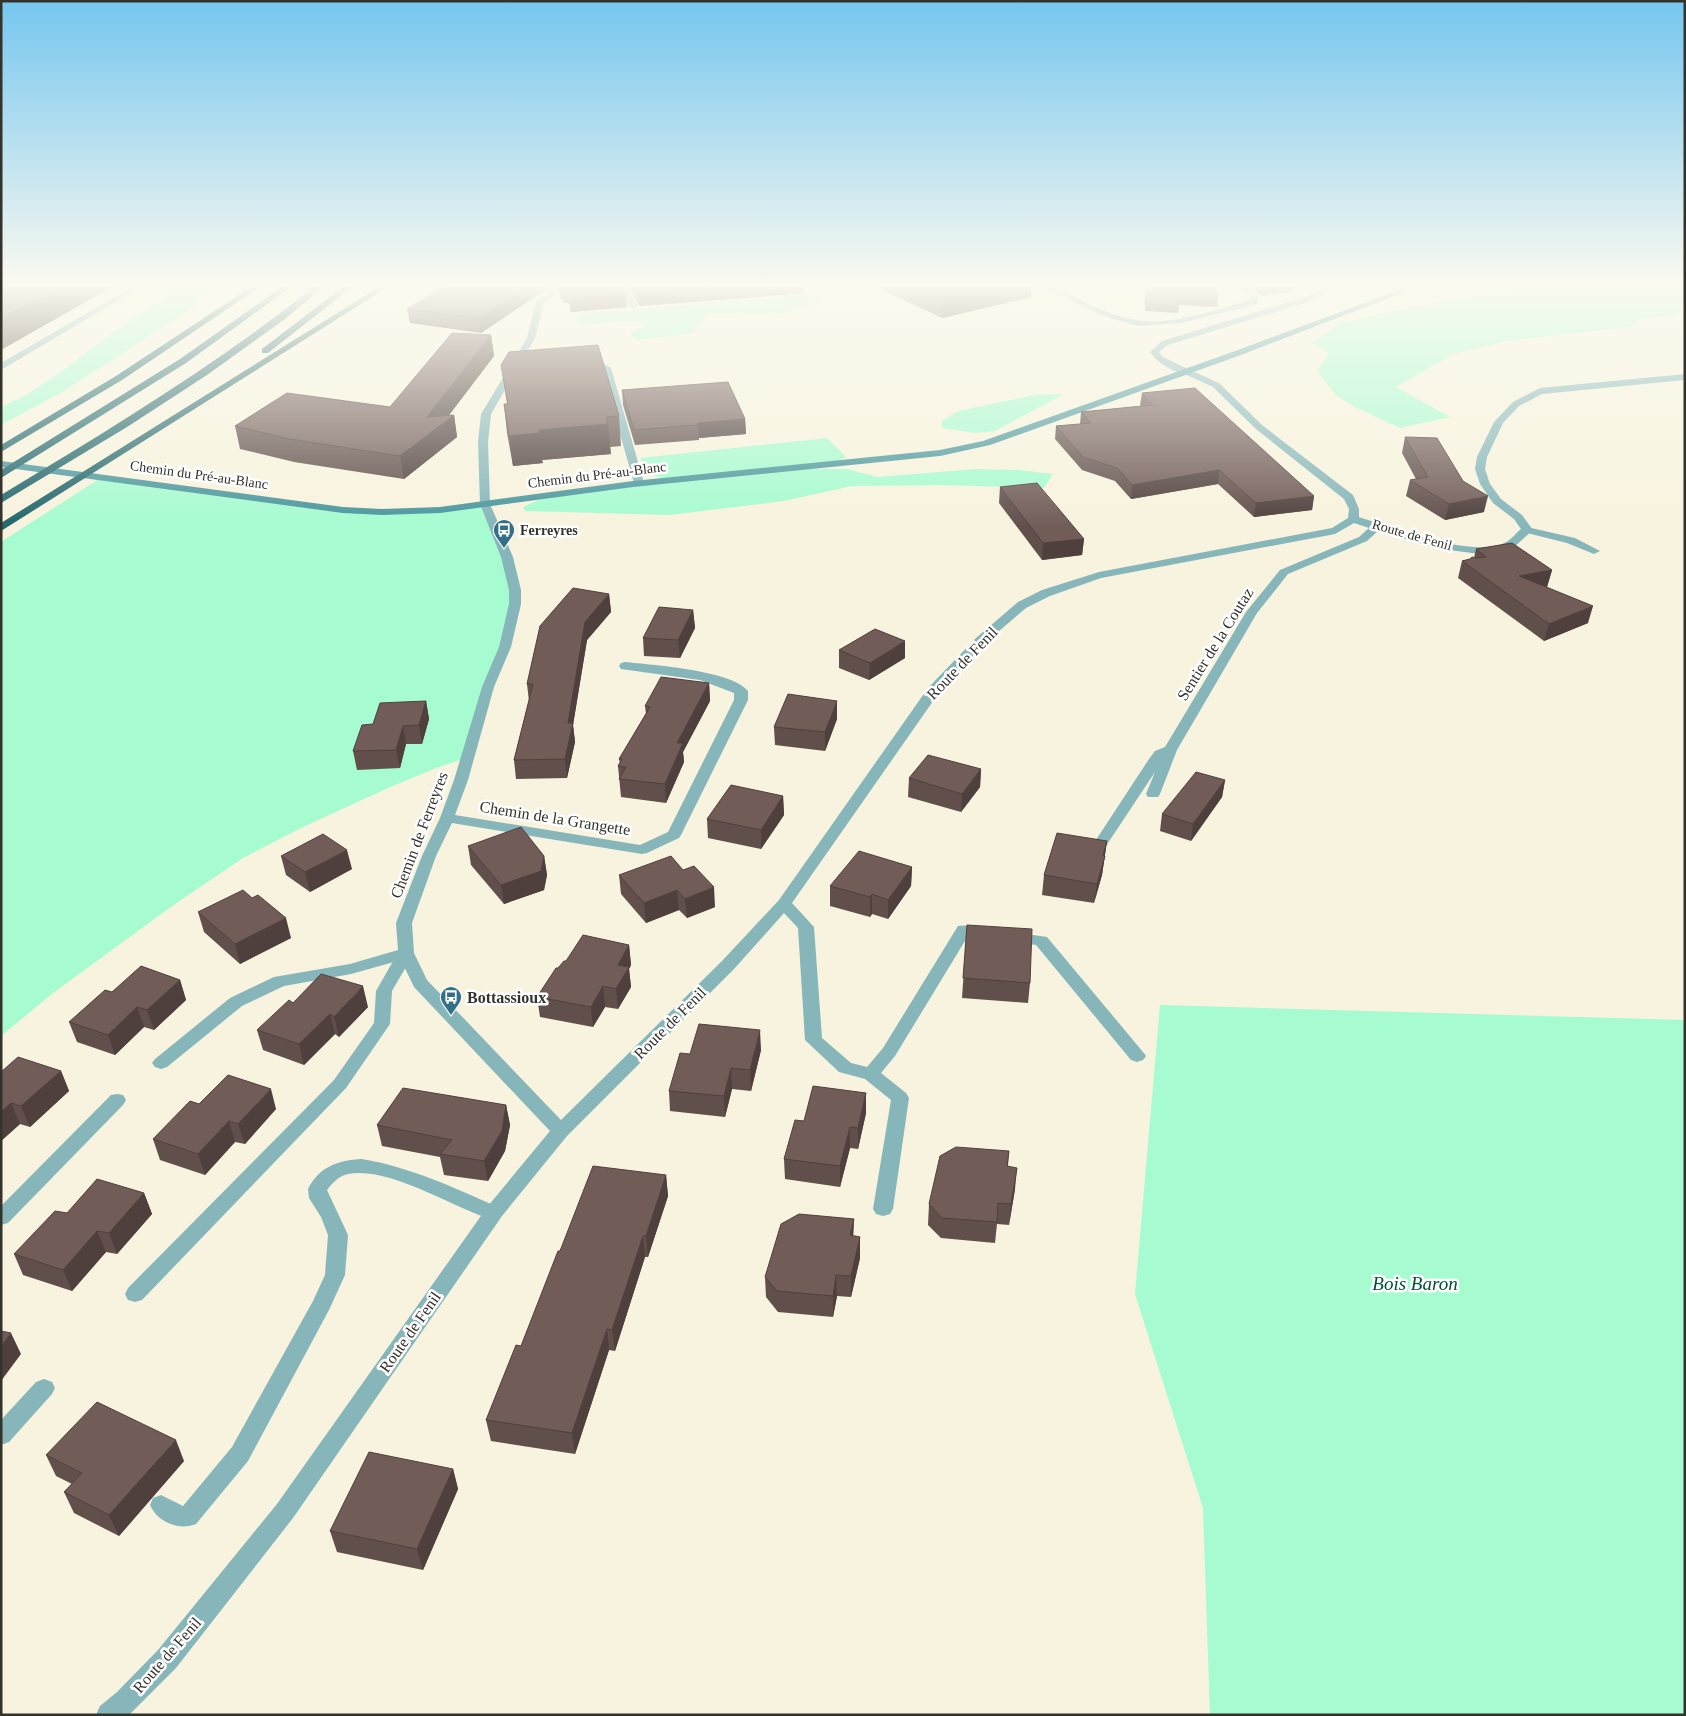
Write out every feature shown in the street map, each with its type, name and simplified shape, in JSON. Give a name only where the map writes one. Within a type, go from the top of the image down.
[{"type":"highway","points":[[1,449],[135,367]]},
{"type":"highway","points":[[3,470],[26,460],[173,367]]},
{"type":"highway","points":[[1,500],[60,464],[208,367]]},
{"type":"highway","points":[[173,418],[241,367]]},
{"type":"highway","points":[[1,528],[255,367]]},
{"type":"street","points":[[485,504],[483,442],[486,414],[517,367]]},
{"type":"street","name":"Route de Fenil","points":[[1178,367],[1216,385],[1259,427],[1349,498],[1354,509],[1353,519]]},
{"type":"street","points":[[1185,370],[1193,367]]},
{"type":"street","points":[[577,370],[606,368],[639,483]]},
{"type":"street","name":"Chemin du Pré-au-Blanc","points":[[3,470],[343,510],[382,512],[440,510],[639,483],[940,453],[986,443],[1185,370]]},
{"type":"street","points":[[1594,551],[1571,540],[1527,530],[1518,517],[1498,501],[1489,490],[1480,469],[1482,457],[1499,422],[1516,404],[1540,391],[1685,377]]},
{"type":"street","name":"Chemin de Ferreyres","points":[[485,504],[507,557],[513,582],[515,604],[505,647],[488,687],[447,818],[429,856],[404,923],[406,954],[420,983],[561,1131]]},
{"type":"street","name":"Route de Fenil","points":[[109,1715],[126,1701],[167,1659],[285,1511],[493,1213],[561,1131],[728,965],[784,903],[933,690],[980,641],[1022,605],[1046,592],[1099,575],[1335,531],[1353,519],[1436,545],[1479,551],[1509,546],[1527,530]]},
{"type":"street","name":"Sentier de la Coutaz","points":[[1153,794],[1170,750],[1252,612],[1284,572],[1363,538],[1377,526]]},
{"type":"street","name":"Chemin de la Grangette","points":[[447,818],[642,850],[674,835],[742,700],[741,691],[731,685],[712,679],[625,666]]},
{"type":"street","name":"Sentier de la Coutaz","points":[[1099,846],[1154,762],[1160,754],[1170,750]]},
{"type":"street","points":[[784,903],[806,927],[814,1040],[845,1068],[871,1074],[900,1098],[883,1208]]},
{"type":"street","points":[[871,1074],[889,1052],[964,930],[1041,941],[1136,1056]]},
{"type":"street","points":[[161,1063],[194,1034],[236,1002],[280,981],[351,969],[406,954]]},
{"type":"street","points":[[134,1294],[340,1084],[382,1024],[384,990],[406,954]]},
{"type":"street","points":[[1,1218],[117,1100]]},
{"type":"street","points":[[161,1505],[180,1517],[188,1517],[240,1454],[322,1304],[335,1275],[338,1250],[338,1235],[330,1215],[319,1198],[317,1189],[323,1180],[335,1171],[349,1167],[364,1167],[426,1184],[493,1213]]},
{"type":"street","points":[[1,1435],[44,1388]]},
{"type":"green space","points":[[101,367],[64,391],[1,425],[1,407],[27,395],[66,368]]},
{"type":"green space","points":[[1320,367],[1430,367],[1396,387],[1450,417],[1400,428],[1355,407],[1336,395],[1317,371]]},
{"type":"green space","points":[[1064,394],[995,431],[975,433],[942,428],[942,421],[958,411],[1035,395]]},
{"type":"green space","points":[[827,438],[846,457],[828,465],[797,469],[847,469],[877,477],[976,469],[1020,470],[1053,474],[1044,488],[941,485],[852,486],[784,501],[670,515],[525,511],[523,507],[548,496],[666,480],[646,472],[640,458]]},
{"type":"green space","points":[[102,477],[382,512],[485,504],[507,557],[515,604],[466,758],[388,788],[303,827],[243,858],[172,906],[53,993],[1,1036],[1,542]]},
{"type":"green space","name":"Bois Baron","points":[[1160,1005],[1685,1020],[1685,1715],[1210,1715],[1203,1508],[1135,1294]]},
{"type":"building","points":[[423,367],[466,367],[427,417],[454,415],[400,456],[289,439],[235,426],[287,393],[390,407]]},
{"type":"building","points":[[501,367],[605,367],[619,416],[606,417],[608,424],[539,430],[539,433],[509,436],[504,404],[508,404]]},
{"type":"building","points":[[728,382],[745,419],[634,430],[622,390]]},
{"type":"building","points":[[1195,388],[1314,496],[1256,503],[1219,470],[1132,485],[1117,468],[1083,457],[1056,426],[1091,423],[1081,412],[1153,405],[1142,393]]},
{"type":"building","points":[[1405,437],[1437,438],[1463,481],[1488,496],[1449,504],[1410,480],[1428,477]]},
{"type":"building","points":[[1037,483],[1084,539],[1043,543],[1000,487]]},
{"type":"building","points":[[1512,543],[1552,570],[1519,576],[1593,606],[1549,624],[1462,561],[1472,557],[1486,557],[1476,549]]},
{"type":"building","points":[[573,588],[609,594],[585,622],[568,723],[573,723],[565,759],[514,760],[533,684],[527,684],[540,626]]},
{"type":"building","points":[[659,607],[693,610],[678,640],[643,638]]},
{"type":"building","points":[[875,629],[905,641],[870,663],[839,650]]},
{"type":"building","points":[[661,677],[709,683],[677,743],[683,743],[665,784],[619,779],[626,767],[618,766],[622,759],[619,759],[650,707],[645,706]]},
{"type":"building","points":[[788,694],[837,701],[825,732],[774,727]]},
{"type":"building","points":[[426,701],[419,725],[403,726],[396,750],[353,751],[362,725],[373,724],[380,703]]},
{"type":"building","points":[[928,755],[981,769],[962,794],[909,778]]},
{"type":"building","points":[[1196,772],[1225,780],[1193,824],[1162,814]]},
{"type":"building","points":[[731,785],[783,796],[761,830],[707,819]]},
{"type":"building","points":[[521,827],[544,856],[541,871],[501,885],[468,846]]},
{"type":"building","points":[[1057,833],[1107,841],[1097,884],[1044,875]]},
{"type":"building","points":[[323,834],[347,850],[305,872],[281,856]]},
{"type":"building","points":[[859,851],[912,867],[888,900],[872,894],[870,897],[830,886]]},
{"type":"building","points":[[671,856],[683,870],[694,866],[714,887],[685,899],[677,890],[644,903],[619,875]]},
{"type":"building","points":[[243,890],[252,898],[258,895],[286,918],[235,944],[198,912]]},
{"type":"building","points":[[967,925],[1032,929],[1030,983],[963,978]]},
{"type":"building","points":[[583,935],[629,945],[618,965],[629,967],[616,989],[603,986],[591,1007],[537,997],[556,968],[566,961]]},
{"type":"building","points":[[141,966],[180,980],[147,1010],[137,1007],[108,1035],[69,1022],[105,990],[112,992]]},
{"type":"building","points":[[321,974],[363,986],[334,1017],[330,1014],[299,1044],[257,1030],[289,1000],[293,1003]]},
{"type":"building","points":[[699,1024],[760,1030],[750,1070],[731,1068],[724,1096],[669,1091],[680,1053],[690,1054]]},
{"type":"building","points":[[18,1057],[61,1071],[21,1106],[11,1103],[1,1112],[1,1072]]},
{"type":"building","points":[[228,1075],[271,1089],[238,1124],[229,1121],[198,1154],[153,1139],[190,1101],[199,1104]]},
{"type":"building","points":[[813,1086],[866,1093],[858,1128],[850,1127],[840,1166],[784,1159],[795,1120],[804,1121]]},
{"type":"building","points":[[403,1088],[506,1105],[502,1131],[484,1161],[440,1154],[452,1140],[377,1125]]},
{"type":"building","points":[[956,1147],[1009,1151],[1007,1166],[1017,1168],[1011,1204],[998,1203],[997,1222],[942,1218],[929,1204],[940,1156]]},
{"type":"building","points":[[593,1166],[666,1175],[646,1236],[643,1236],[612,1330],[607,1329],[572,1433],[486,1420],[516,1345],[521,1346]]},
{"type":"building","points":[[97,1179],[144,1193],[109,1233],[97,1231],[63,1270],[14,1254],[55,1211],[67,1213]]},
{"type":"building","points":[[799,1214],[854,1219],[850,1235],[860,1237],[851,1276],[836,1275],[833,1296],[777,1291],[765,1277],[781,1224]]},
{"type":"building","points":[[1,1331],[11,1333],[1,1346]]},
{"type":"building","points":[[97,1402],[176,1440],[109,1515],[64,1492],[82,1473],[46,1455]]},
{"type":"building","points":[[369,1452],[453,1469],[417,1549],[330,1531]]},
{"type":"place","name":"Ferreyres","points":[[504,549]]},
{"type":"place","name":"Bottassioux","points":[[451,1016]]}]
